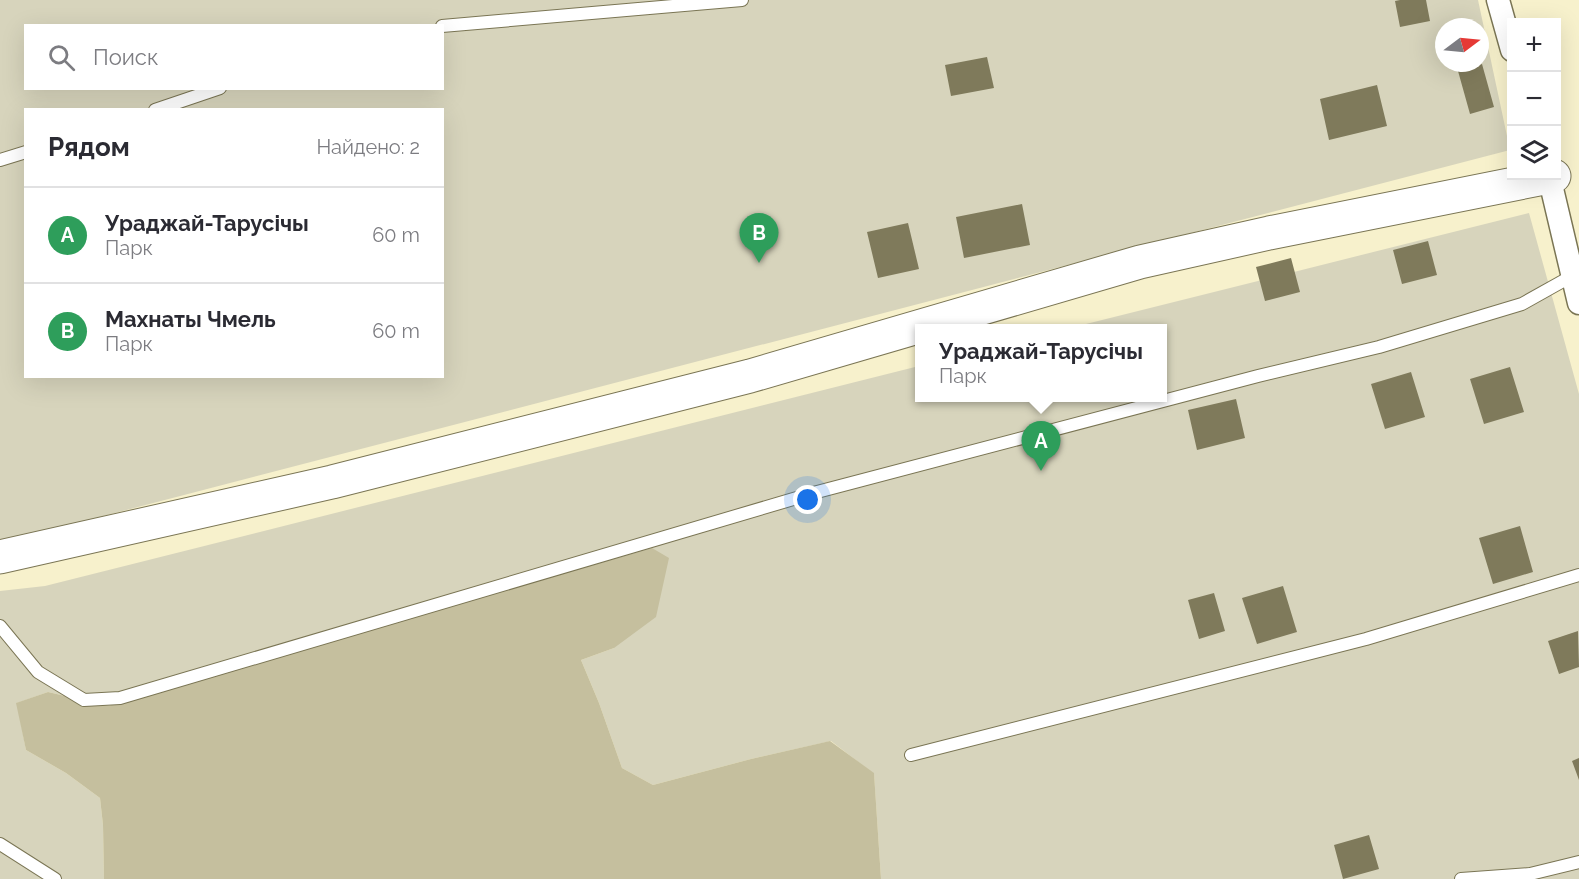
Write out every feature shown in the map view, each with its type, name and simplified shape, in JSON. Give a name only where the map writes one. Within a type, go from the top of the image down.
[{"type":"street","points":[[1498,0],[1507,32]]},
{"type":"street","points":[[927,324],[1140,262],[1280,230],[1528,180]]},
{"type":"street","points":[[1559,180],[1572,276],[1579,303]]},
{"type":"street","points":[[0,557],[332,482],[738,379],[915,327]]},
{"type":"lane","points":[[444,26],[742,0]]},
{"type":"lane","points":[[161,108],[214,90]]},
{"type":"lane","points":[[0,160],[24,153]]},
{"type":"lane","points":[[1167,400],[1390,344],[1522,304],[1572,276]]},
{"type":"lane","points":[[0,626],[39,672],[84,700],[120,698],[817,492],[1160,402]]},
{"type":"lane","points":[[911,755],[1366,639],[1579,575]]},
{"type":"lane","points":[[0,844],[55,879]]},
{"type":"lane","points":[[1461,879],[1530,874],[1579,862]]},
{"type":"shaded area","points":[[0,0],[1478,0],[1482,18],[1435,18],[1435,72],[1489,72],[1489,52],[1507,136],[1507,151],[15,539],[0,540]]},
{"type":"shaded area","points":[[1529,213],[1579,394],[1579,879],[881,879],[874,774],[831,741],[653,785],[622,768],[581,660],[614,648],[238,669],[108,706],[48,692],[17,703],[26,750],[66,773],[100,798],[104,879],[0,879],[0,591],[45,586],[915,367],[915,402],[1167,402],[1167,324],[1086,324]]},
{"type":"shaded area","points":[[652,548],[669,558],[656,617],[614,648],[581,660],[622,768],[653,785],[830,741],[874,773],[881,879],[104,879],[100,798],[66,773],[26,750],[16,703],[48,692],[108,706]]},
{"type":"building","points":[[1426,0],[1430,21],[1400,27],[1395,1]]},
{"type":"building","points":[[987,57],[994,88],[951,96],[945,65]]},
{"type":"building","points":[[1458,72],[1484,72],[1494,107],[1470,114]]},
{"type":"building","points":[[1377,85],[1387,126],[1329,140],[1320,99]]},
{"type":"building","points":[[1022,204],[1030,245],[964,258],[956,217]]},
{"type":"building","points":[[908,223],[919,269],[878,278],[867,232]]},
{"type":"building","points":[[1428,241],[1437,275],[1402,284],[1393,250]]},
{"type":"building","points":[[1291,258],[1300,292],[1265,301],[1256,267]]},
{"type":"building","points":[[1510,367],[1524,412],[1484,424],[1470,379]]},
{"type":"building","points":[[1411,372],[1425,417],[1385,429],[1371,384]]},
{"type":"building","points":[[1236,399],[1245,438],[1197,450],[1188,410]]},
{"type":"building","points":[[1520,526],[1533,572],[1493,584],[1479,538]]},
{"type":"building","points":[[1283,586],[1297,632],[1257,644],[1242,598]]},
{"type":"building","points":[[1214,593],[1225,631],[1199,639],[1188,600]]},
{"type":"building","points":[[1578,631],[1579,667],[1559,674],[1548,641]]},
{"type":"building","points":[[1579,758],[1579,780],[1572,761]]},
{"type":"building","points":[[1369,835],[1379,869],[1343,879],[1334,845]]},
{"type":"place","name":"Махнаты Чмель","points":[[759,263]]},
{"type":"place","name":"Ураджай-Тарусічы","points":[[1041,471]]}]
